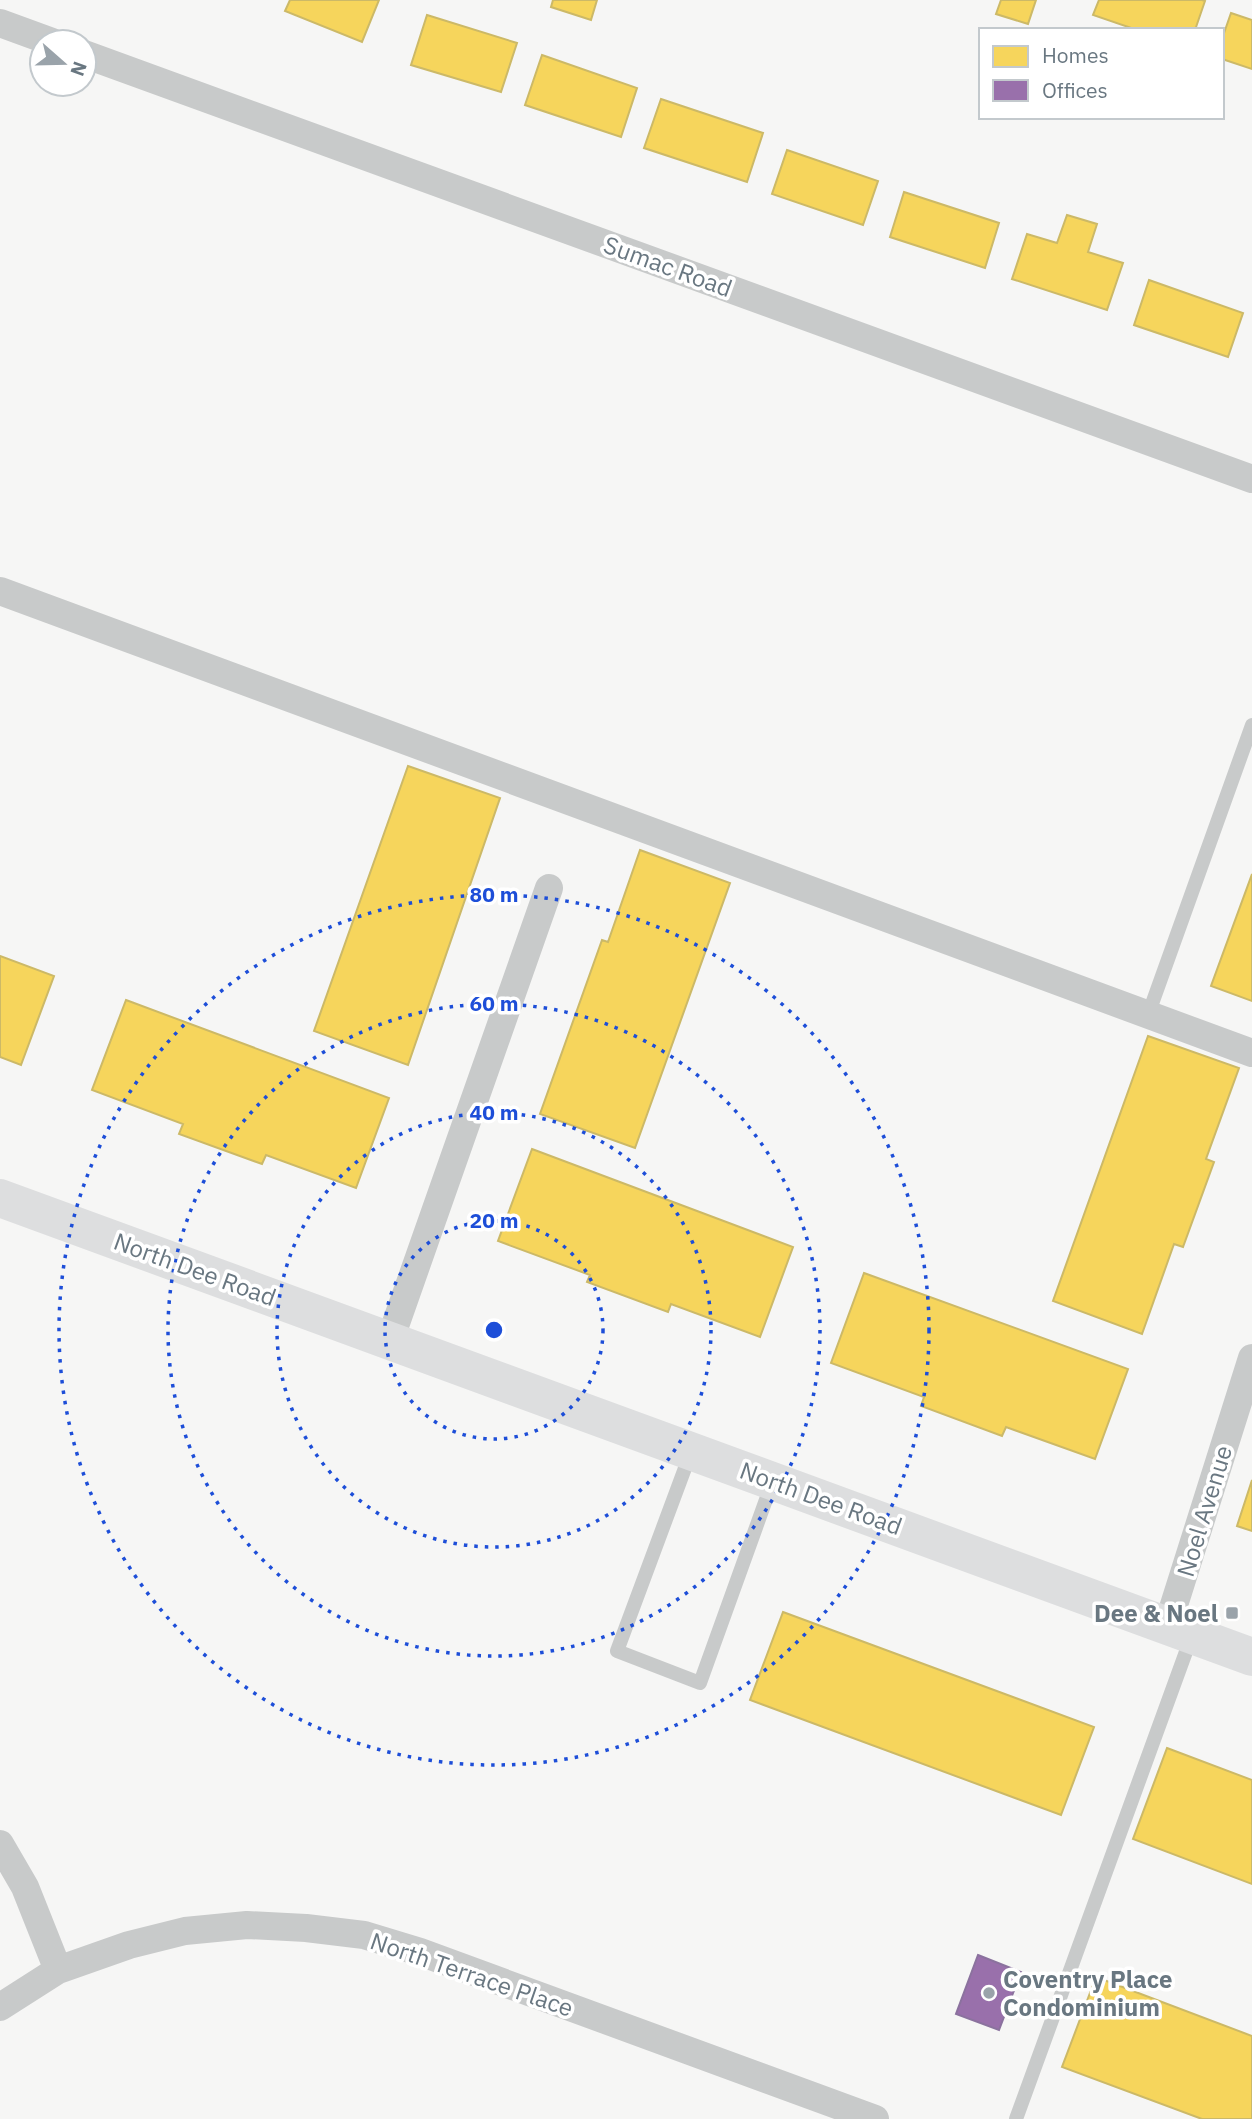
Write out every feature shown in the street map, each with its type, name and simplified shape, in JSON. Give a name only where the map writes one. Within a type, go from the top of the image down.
[{"type":"street","points":[[0,23],[28,33]]},
{"type":"street","name":"Sumac Road","points":[[98,59],[1252,479]]},
{"type":"street","points":[[0,592],[1252,1053]]},
{"type":"street","points":[[390,1340],[549,888]]},
{"type":"street","name":"North Dee Road","points":[[0,1198],[1252,1657]]},
{"type":"street","name":"Noel Avenue","points":[[1180,1629],[1252,1358]]},
{"type":"street","points":[[0,1844],[25,1887],[58,1970]]},
{"type":"street","name":"North Terrace Place","points":[[0,2007],[58,1970],[130,1945],[185,1931],[247,1925],[364,1935],[420,1952],[875,2119]]},
{"type":"lane","points":[[1149,1015],[1252,725]]},
{"type":"lane","points":[[692,1450],[617,1651],[700,1683],[773,1480]]},
{"type":"lane","points":[[1016,2119],[1180,1629]]},
{"type":"building: Homes","points":[[290,0],[379,0],[362,42],[285,11]]},
{"type":"building: Homes","points":[[553,0],[597,0],[591,20],[551,7]]},
{"type":"building: Homes","points":[[1001,0],[1036,0],[1028,24],[996,14]]},
{"type":"building: Homes","points":[[1099,0],[1205,1],[1196,28],[1131,28],[1093,15]]},
{"type":"building: Homes","points":[[1231,13],[1252,20],[1252,69],[1224,60],[1224,33]]},
{"type":"building: Homes","points":[[427,15],[517,43],[501,92],[411,65]]},
{"type":"building: Homes","points":[[542,55],[637,88],[621,137],[525,105]]},
{"type":"building: Homes","points":[[661,99],[763,133],[747,182],[644,148]]},
{"type":"building: Homes","points":[[787,150],[878,181],[863,225],[772,194]]},
{"type":"building: Homes","points":[[904,192],[999,223],[985,268],[890,237]]},
{"type":"building: Homes","points":[[1067,215],[1097,224],[1088,252],[1123,263],[1107,310],[1012,279],[1027,234],[1057,243]]},
{"type":"building: Homes","points":[[1149,280],[1243,313],[1228,357],[1134,325]]},
{"type":"building: Homes","points":[[408,766],[500,798],[408,1065],[314,1031]]},
{"type":"building: Homes","points":[[640,850],[730,883],[635,1148],[540,1114],[602,940],[608,942]]},
{"type":"building: Homes","points":[[1252,874],[1252,1001],[1211,986]]},
{"type":"building: Homes","points":[[0,956],[54,976],[21,1065],[0,1057]]},
{"type":"building: Homes","points":[[126,1000],[389,1098],[356,1188],[266,1155],[262,1164],[179,1134],[183,1124],[92,1090]]},
{"type":"building: Homes","points":[[1148,1036],[1239,1068],[1206,1159],[1214,1162],[1183,1247],[1174,1244],[1142,1334],[1053,1301]]},
{"type":"building: Homes","points":[[532,1149],[793,1247],[760,1337],[671,1304],[668,1312],[587,1282],[590,1275],[498,1241]]},
{"type":"building: Homes","points":[[864,1273],[1128,1369],[1095,1459],[1006,1427],[1002,1436],[921,1406],[924,1397],[831,1363]]},
{"type":"building: Homes","points":[[1252,1480],[1252,1531],[1237,1526]]},
{"type":"building: Homes","points":[[783,1612],[1094,1727],[1061,1815],[750,1700]]},
{"type":"building: Homes","points":[[1167,1748],[1252,1780],[1252,1884],[1133,1839]]},
{"type":"building: Homes","points":[[1096,1977],[1252,2036],[1252,2119],[1202,2119],[1062,2067]]},
{"type":"building: Offices","name":"Coventry Place Condominium","points":[[978,1955],[1021,1972],[999,2030],[956,2014]]},
{"type":"place","name":"Dee & Noel","points":[[1232,1613]]},
{"type":"place","name":"Coventry Place Condominium","points":[[989,1993]]}]
